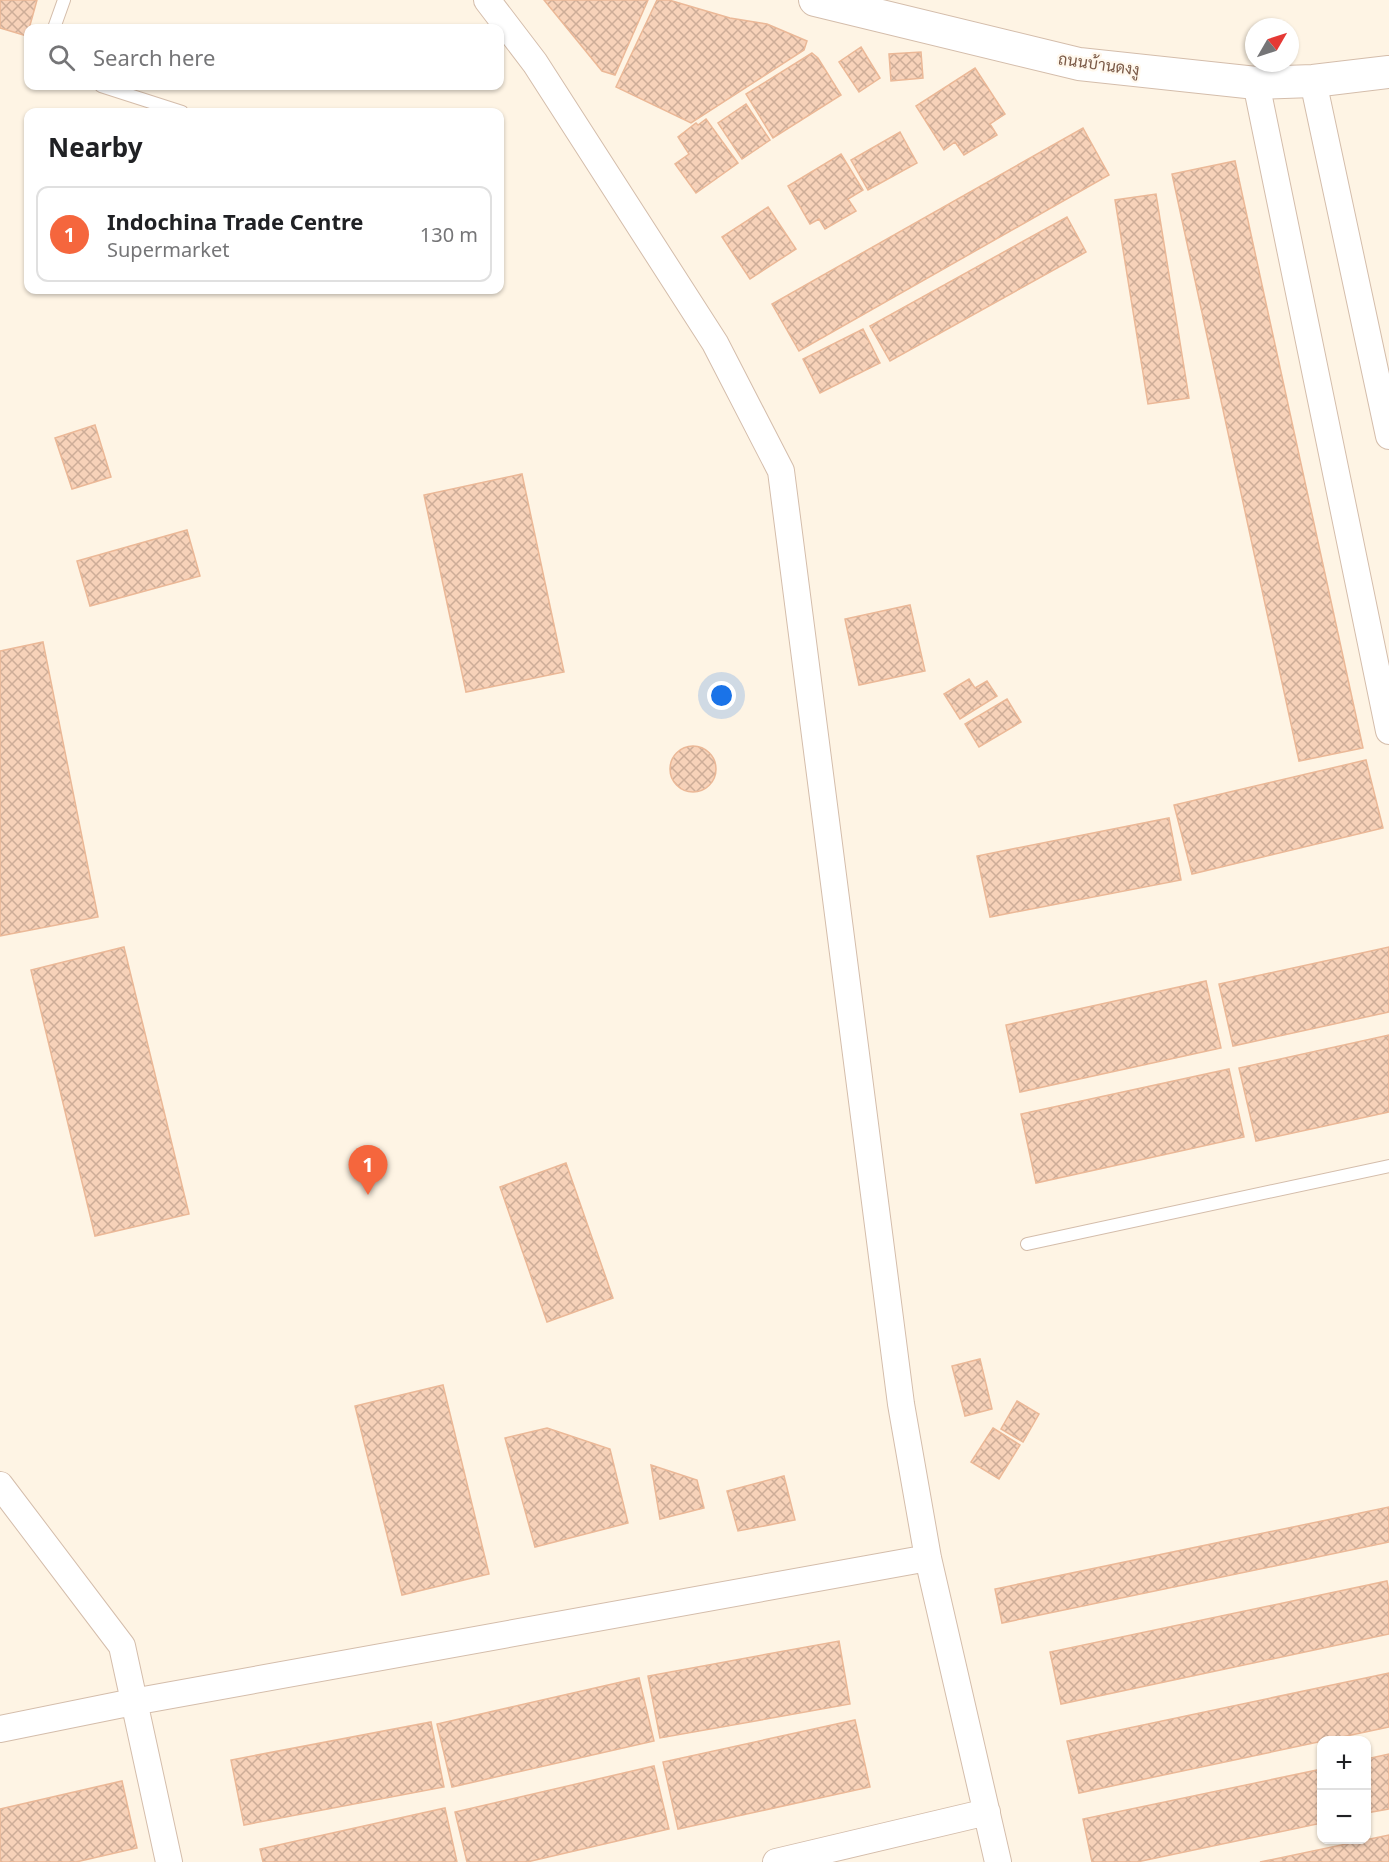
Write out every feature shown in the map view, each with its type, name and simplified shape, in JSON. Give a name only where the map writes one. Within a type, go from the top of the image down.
[{"type":"street","points":[[487,0],[535,63],[716,342],[781,471],[901,1404],[928,1558],[998,1862]]},
{"type":"street","name":"ถนนบ้านดงงู","points":[[815,0],[1079,63],[1256,83],[1313,81],[1389,72]]},
{"type":"street","points":[[1313,81],[1389,436]]},
{"type":"street","points":[[1256,83],[1389,731]]},
{"type":"street","points":[[0,1485],[122,1646],[169,1862]]},
{"type":"street","points":[[0,1730],[133,1701],[928,1558]]},
{"type":"street","points":[[776,1862],[987,1812]]},
{"type":"lane","points":[[55,24],[64,0]]},
{"type":"lane","points":[[113,90],[170,108]]},
{"type":"lane","points":[[1027,1244],[1389,1166]]},
{"type":"building","points":[[0,0],[37,0],[30,24],[24,24],[24,35],[0,28]]},
{"type":"building","points":[[544,0],[648,0],[615,75],[602,71]]},
{"type":"building","points":[[657,0],[669,0],[730,18],[767,24],[807,41],[804,50],[691,123],[616,87]]},
{"type":"building","points":[[861,47],[880,78],[859,92],[839,62]]},
{"type":"building","points":[[921,52],[923,78],[891,81],[889,54]]},
{"type":"building","points":[[812,53],[818,58],[841,95],[773,138],[746,94]]},
{"type":"building","points":[[975,68],[1005,114],[990,124],[997,135],[964,155],[955,142],[944,150],[916,106]]},
{"type":"building","points":[[746,104],[770,140],[742,159],[718,123]]},
{"type":"building","points":[[706,119],[738,163],[696,193],[675,164],[689,154],[678,137],[696,123],[698,125]]},
{"type":"building","points":[[1083,128],[1109,175],[799,351],[772,304]]},
{"type":"building","points":[[900,132],[917,163],[868,190],[851,160]]},
{"type":"building","points":[[841,154],[863,190],[848,199],[856,211],[825,229],[819,219],[810,224],[788,186]]},
{"type":"building","points":[[1235,161],[1363,748],[1299,761],[1172,174]]},
{"type":"building","points":[[1156,194],[1189,398],[1148,404],[1115,200]]},
{"type":"building","points":[[768,207],[796,249],[750,279],[722,237]]},
{"type":"building","points":[[1067,217],[1086,252],[890,361],[870,326]]},
{"type":"building","points":[[863,329],[880,363],[820,393],[803,359]]},
{"type":"building","points":[[95,425],[111,477],[72,489],[55,438]]},
{"type":"building","points":[[522,474],[564,672],[466,692],[424,495]]},
{"type":"building","points":[[187,530],[200,576],[90,606],[77,561]]},
{"type":"building","points":[[910,605],[925,671],[859,685],[845,619]]},
{"type":"building","points":[[43,642],[98,917],[0,936],[0,651]]},
{"type":"building","points":[[969,679],[975,688],[987,681],[997,696],[960,719],[944,694]]},
{"type":"building","points":[[1007,699],[1021,722],[979,747],[965,724]]},
{"type":"building","points":[[693,746],[709,753],[716,769],[709,785],[693,792],[677,785],[670,769],[677,753]]},
{"type":"building","points":[[1366,760],[1383,828],[1192,874],[1174,805]]},
{"type":"building","points":[[1169,818],[1181,880],[990,917],[977,856]]},
{"type":"building","points":[[124,947],[189,1214],[95,1236],[31,970]]},
{"type":"building","points":[[1389,947],[1389,1012],[1233,1046],[1219,984]]},
{"type":"building","points":[[1206,981],[1221,1048],[1020,1092],[1006,1025]]},
{"type":"building","points":[[1389,1035],[1389,1112],[1256,1141],[1239,1068]]},
{"type":"building","points":[[1229,1069],[1244,1137],[1036,1183],[1021,1114]]},
{"type":"building","points":[[566,1163],[613,1298],[547,1322],[500,1187]]},
{"type":"building","points":[[980,1359],[992,1409],[965,1416],[952,1366]]},
{"type":"building","points":[[443,1385],[489,1574],[402,1595],[355,1406]]},
{"type":"building","points":[[1017,1401],[1039,1414],[1023,1442],[1001,1429]]},
{"type":"building","points":[[547,1428],[610,1449],[628,1523],[535,1547],[505,1438]]},
{"type":"building","points":[[993,1428],[1020,1445],[999,1479],[971,1462]]},
{"type":"building","points":[[651,1465],[697,1480],[704,1508],[660,1519]]},
{"type":"building","points":[[784,1476],[795,1520],[738,1531],[727,1491]]},
{"type":"building","points":[[1389,1507],[1389,1542],[1002,1623],[995,1589]]},
{"type":"building","points":[[1387,1581],[1389,1634],[1061,1704],[1050,1652]]},
{"type":"building","points":[[839,1641],[850,1704],[660,1738],[648,1676]]},
{"type":"building","points":[[1389,1673],[1389,1727],[1347,1736],[1317,1736],[1317,1742],[1079,1793],[1067,1741]]},
{"type":"building","points":[[639,1678],[654,1741],[452,1787],[437,1724]]},
{"type":"building","points":[[855,1720],[870,1787],[678,1829],[663,1762]]},
{"type":"building","points":[[431,1722],[444,1787],[244,1825],[231,1760]]},
{"type":"building","points":[[1389,1754],[1389,1809],[1371,1812],[1371,1790],[1371,1758]]},
{"type":"building","points":[[654,1766],[669,1829],[527,1862],[467,1862],[455,1812]]},
{"type":"building","points":[[1317,1770],[1317,1824],[1137,1862],[1092,1862],[1083,1819]]},
{"type":"building","points":[[122,1781],[137,1848],[76,1862],[0,1862],[0,1809]]},
{"type":"building","points":[[445,1808],[457,1862],[263,1862],[260,1849]]},
{"type":"building","points":[[1389,1835],[1389,1862],[1260,1862],[1346,1844],[1371,1844],[1371,1839]]},
{"type":"place","name":"Indochina Trade Centre","points":[[368,1195]]}]
